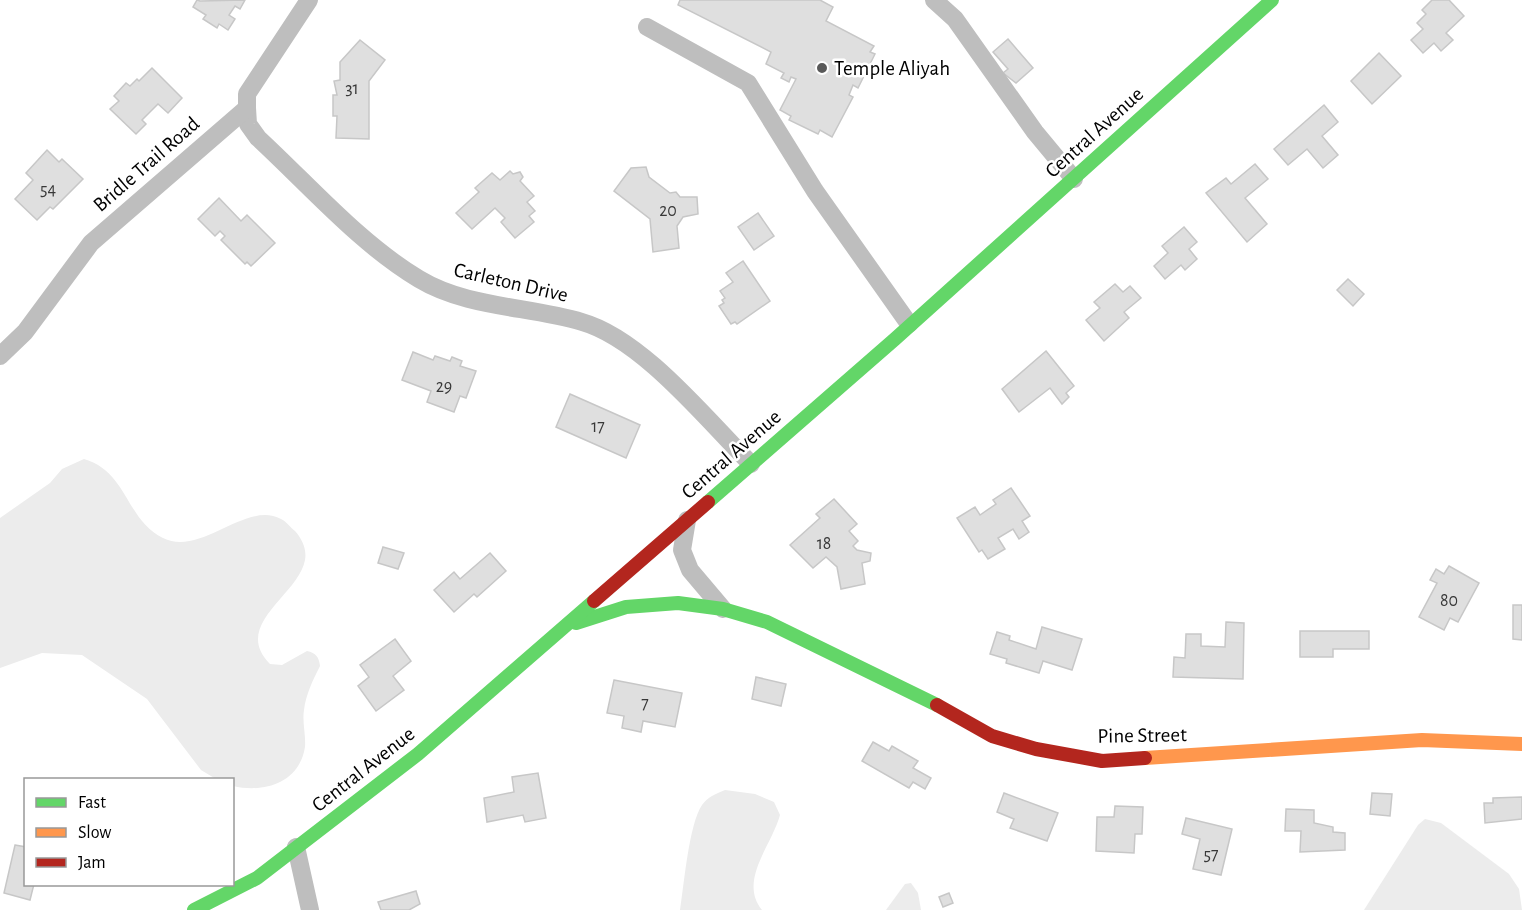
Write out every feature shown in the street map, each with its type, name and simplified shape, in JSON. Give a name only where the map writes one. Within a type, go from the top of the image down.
[{"type":"main road","name":"Central Avenue","points":[[194,910],[257,878],[418,754],[567,626],[1074,179],[1272,0]]},
{"type":"main road","name":"Pine Street","points":[[567,626],[626,607],[678,603],[723,609],[767,622],[921,696],[992,736],[1036,749],[1102,761],[1422,740],[1522,744]]},
{"type":"street","name":"Bridle Trail Road","points":[[0,356],[25,332],[91,243],[247,108],[248,94],[309,0]]},
{"type":"street","points":[[934,0],[955,19],[1035,132],[1074,179]]},
{"type":"street","points":[[646,27],[748,83],[815,191],[909,324]]},
{"type":"street","name":"Carleton Drive","points":[[247,108],[248,124],[258,138],[376,248],[420,279],[447,292],[582,322],[613,334],[653,366],[751,464]]},
{"type":"street","points":[[687,520],[682,550],[690,570],[723,609]]},
{"type":"street","points":[[297,847],[310,910]]},
{"type":"shaded area","points":[[84,459],[98,465],[110,474],[150,530],[163,538],[178,542],[193,540],[238,522],[267,515],[283,520],[300,537],[305,548],[305,560],[300,573],[262,623],[258,636],[260,650],[270,664],[282,665],[307,651],[315,654],[320,663],[305,704],[303,719],[305,747],[295,770],[287,777],[278,783],[256,788],[234,786],[234,778],[214,778],[201,770],[147,699],[82,655],[42,653],[0,668],[0,518],[50,483],[62,469]]},
{"type":"shaded area","points":[[725,790],[755,794],[774,802],[780,815],[755,875],[756,899],[762,910],[680,910],[690,840],[697,814],[707,800]]},
{"type":"shaded area","points":[[1425,819],[1441,823],[1509,874],[1519,889],[1522,910],[1364,910],[1418,825]]},
{"type":"shaded area","points":[[911,883],[918,893],[921,910],[886,910],[905,884]]},
{"type":"building","points":[[197,0],[245,0],[240,9],[235,6],[229,15],[235,19],[228,30],[219,24],[217,28],[203,19],[206,15],[193,7]]},
{"type":"building","name":"Temple Aliyah","points":[[680,0],[820,0],[833,7],[826,21],[874,46],[870,52],[875,54],[858,88],[853,85],[849,95],[853,97],[832,137],[820,130],[818,134],[789,120],[791,116],[780,110],[796,79],[791,77],[789,82],[781,78],[784,73],[766,64],[771,52],[678,5]]},
{"type":"building","points":[[1432,0],[1449,0],[1464,16],[1446,33],[1453,40],[1441,51],[1434,43],[1423,53],[1411,40],[1423,29],[1417,23],[1426,14],[1422,10]]},
{"type":"building","points":[[1008,39],[1033,68],[1016,83],[1003,73],[1008,69],[993,52]]},
{"type":"building","points":[[360,40],[385,60],[369,81],[369,139],[336,138],[337,116],[333,116],[333,95],[337,95],[334,81],[340,80],[340,62]]},
{"type":"building","points":[[1379,53],[1401,76],[1372,104],[1351,81]]},
{"type":"building","points":[[152,68],[182,98],[168,113],[158,104],[142,120],[146,124],[136,134],[110,109],[119,101],[114,96],[126,83],[130,86],[137,79],[139,81]]},
{"type":"building","points":[[1324,105],[1338,122],[1322,136],[1338,155],[1323,168],[1307,149],[1288,165],[1274,149]]},
{"type":"building","points":[[47,150],[59,162],[62,159],[83,179],[53,209],[50,207],[37,220],[15,199],[33,180],[26,173]]},
{"type":"building","points":[[1255,164],[1268,179],[1245,198],[1267,224],[1247,242],[1206,193],[1226,178],[1231,184]]},
{"type":"building","points":[[646,167],[649,177],[670,193],[676,192],[680,197],[697,197],[698,214],[683,217],[677,226],[679,248],[653,252],[650,219],[614,191],[631,168]]},
{"type":"building","points":[[510,171],[513,174],[520,172],[523,177],[520,181],[534,196],[527,202],[535,211],[529,216],[534,222],[515,238],[501,222],[505,218],[495,208],[472,229],[456,213],[479,192],[475,188],[492,173],[500,180]]},
{"type":"building","points":[[219,198],[241,221],[247,215],[275,243],[251,266],[247,262],[245,264],[221,240],[225,236],[220,231],[215,236],[198,219]]},
{"type":"building","points":[[758,213],[774,236],[754,250],[738,227]]},
{"type":"building","points":[[1184,227],[1197,242],[1189,249],[1197,259],[1185,270],[1181,265],[1165,279],[1154,266],[1168,253],[1162,246]]},
{"type":"building","points":[[743,261],[770,301],[737,324],[735,322],[731,324],[719,306],[724,303],[722,300],[725,298],[720,291],[733,282],[726,273]]},
{"type":"building","points":[[1348,279],[1364,294],[1353,306],[1337,290]]},
{"type":"building","points":[[1115,284],[1123,292],[1130,286],[1141,298],[1124,312],[1129,318],[1104,341],[1086,320],[1100,308],[1094,302]]},
{"type":"building","points":[[1046,351],[1074,386],[1066,393],[1069,397],[1062,404],[1050,388],[1019,412],[1002,389]]},
{"type":"building","points":[[413,352],[433,360],[435,356],[450,361],[452,357],[462,361],[460,366],[476,371],[466,398],[460,396],[454,412],[427,402],[431,391],[402,380]]},
{"type":"building","points":[[570,394],[640,425],[626,458],[556,427]]},
{"type":"building","points":[[1011,488],[1030,516],[1022,521],[1029,532],[1019,539],[1013,529],[998,538],[1005,549],[988,559],[982,550],[979,552],[957,518],[975,507],[980,515],[996,504],[993,500]]},
{"type":"building","points":[[834,499],[857,524],[849,531],[858,541],[853,546],[857,550],[871,553],[870,561],[862,563],[865,584],[841,589],[837,567],[826,557],[813,568],[790,545],[820,518],[816,514]]},
{"type":"building","points":[[383,547],[404,553],[398,569],[378,563]]},
{"type":"building","points":[[490,553],[506,571],[477,597],[474,594],[454,612],[434,590],[454,572],[460,579]]},
{"type":"building","points":[[1449,566],[1479,583],[1458,622],[1450,618],[1444,630],[1419,617],[1437,583],[1430,580],[1436,569],[1444,574]]},
{"type":"building","points":[[1513,605],[1522,605],[1522,640],[1513,639]]},
{"type":"building","points":[[1226,622],[1244,623],[1243,679],[1173,677],[1174,657],[1185,658],[1186,634],[1201,634],[1201,646],[1225,647]]},
{"type":"building","points":[[1042,627],[1082,639],[1072,670],[1043,661],[1039,673],[1006,663],[1007,659],[990,654],[997,632],[1010,636],[1009,640],[1036,649]]},
{"type":"building","points":[[1300,631],[1369,631],[1369,649],[1333,649],[1333,657],[1300,657]]},
{"type":"building","points":[[395,639],[411,661],[393,676],[404,690],[376,711],[358,686],[369,677],[360,665]]},
{"type":"building","points":[[756,677],[786,684],[781,706],[752,699]]},
{"type":"building","points":[[614,680],[682,693],[675,727],[643,721],[641,732],[622,728],[624,716],[607,713]]},
{"type":"building","points":[[873,742],[889,751],[892,746],[918,761],[913,768],[931,778],[925,789],[913,782],[909,788],[862,761]]},
{"type":"building","points":[[538,773],[546,818],[525,822],[523,815],[487,822],[484,798],[514,792],[512,777]]},
{"type":"building","points":[[1004,793],[1058,813],[1047,841],[1010,828],[1014,819],[997,812]]},
{"type":"building","points":[[1372,793],[1392,794],[1390,816],[1370,814]]},
{"type":"building","points":[[1522,797],[1522,819],[1485,823],[1484,803],[1493,803],[1493,798]]},
{"type":"building","points":[[1115,806],[1143,807],[1142,834],[1135,834],[1134,853],[1096,851],[1097,817],[1114,817]]},
{"type":"building","points":[[1286,809],[1314,810],[1314,823],[1333,827],[1333,832],[1345,833],[1345,850],[1300,852],[1301,831],[1285,831]]},
{"type":"building","points":[[1186,818],[1232,829],[1221,875],[1193,869],[1200,839],[1182,834]]},
{"type":"building","points":[[15,845],[24,847],[24,886],[34,886],[30,900],[4,893]]},
{"type":"building","points":[[416,891],[420,904],[409,910],[381,910],[378,902]]},
{"type":"building","points":[[949,893],[953,903],[943,907],[939,897]]},
{"type":"traffic: fast","points":[[708,502],[895,339],[1272,0]]},
{"type":"traffic: fast","points":[[194,910],[257,878],[418,754],[594,601]]},
{"type":"traffic: fast","points":[[576,623],[626,607],[678,603],[723,609],[767,622],[937,705]]},
{"type":"traffic: slow","points":[[1145,758],[1422,740],[1522,744]]},
{"type":"traffic: jam","points":[[594,601],[708,502]]},
{"type":"traffic: jam","points":[[937,705],[992,736],[1036,749],[1102,761],[1145,758]]},
{"type":"place","name":"Temple Aliyah","points":[[822,68]]}]
